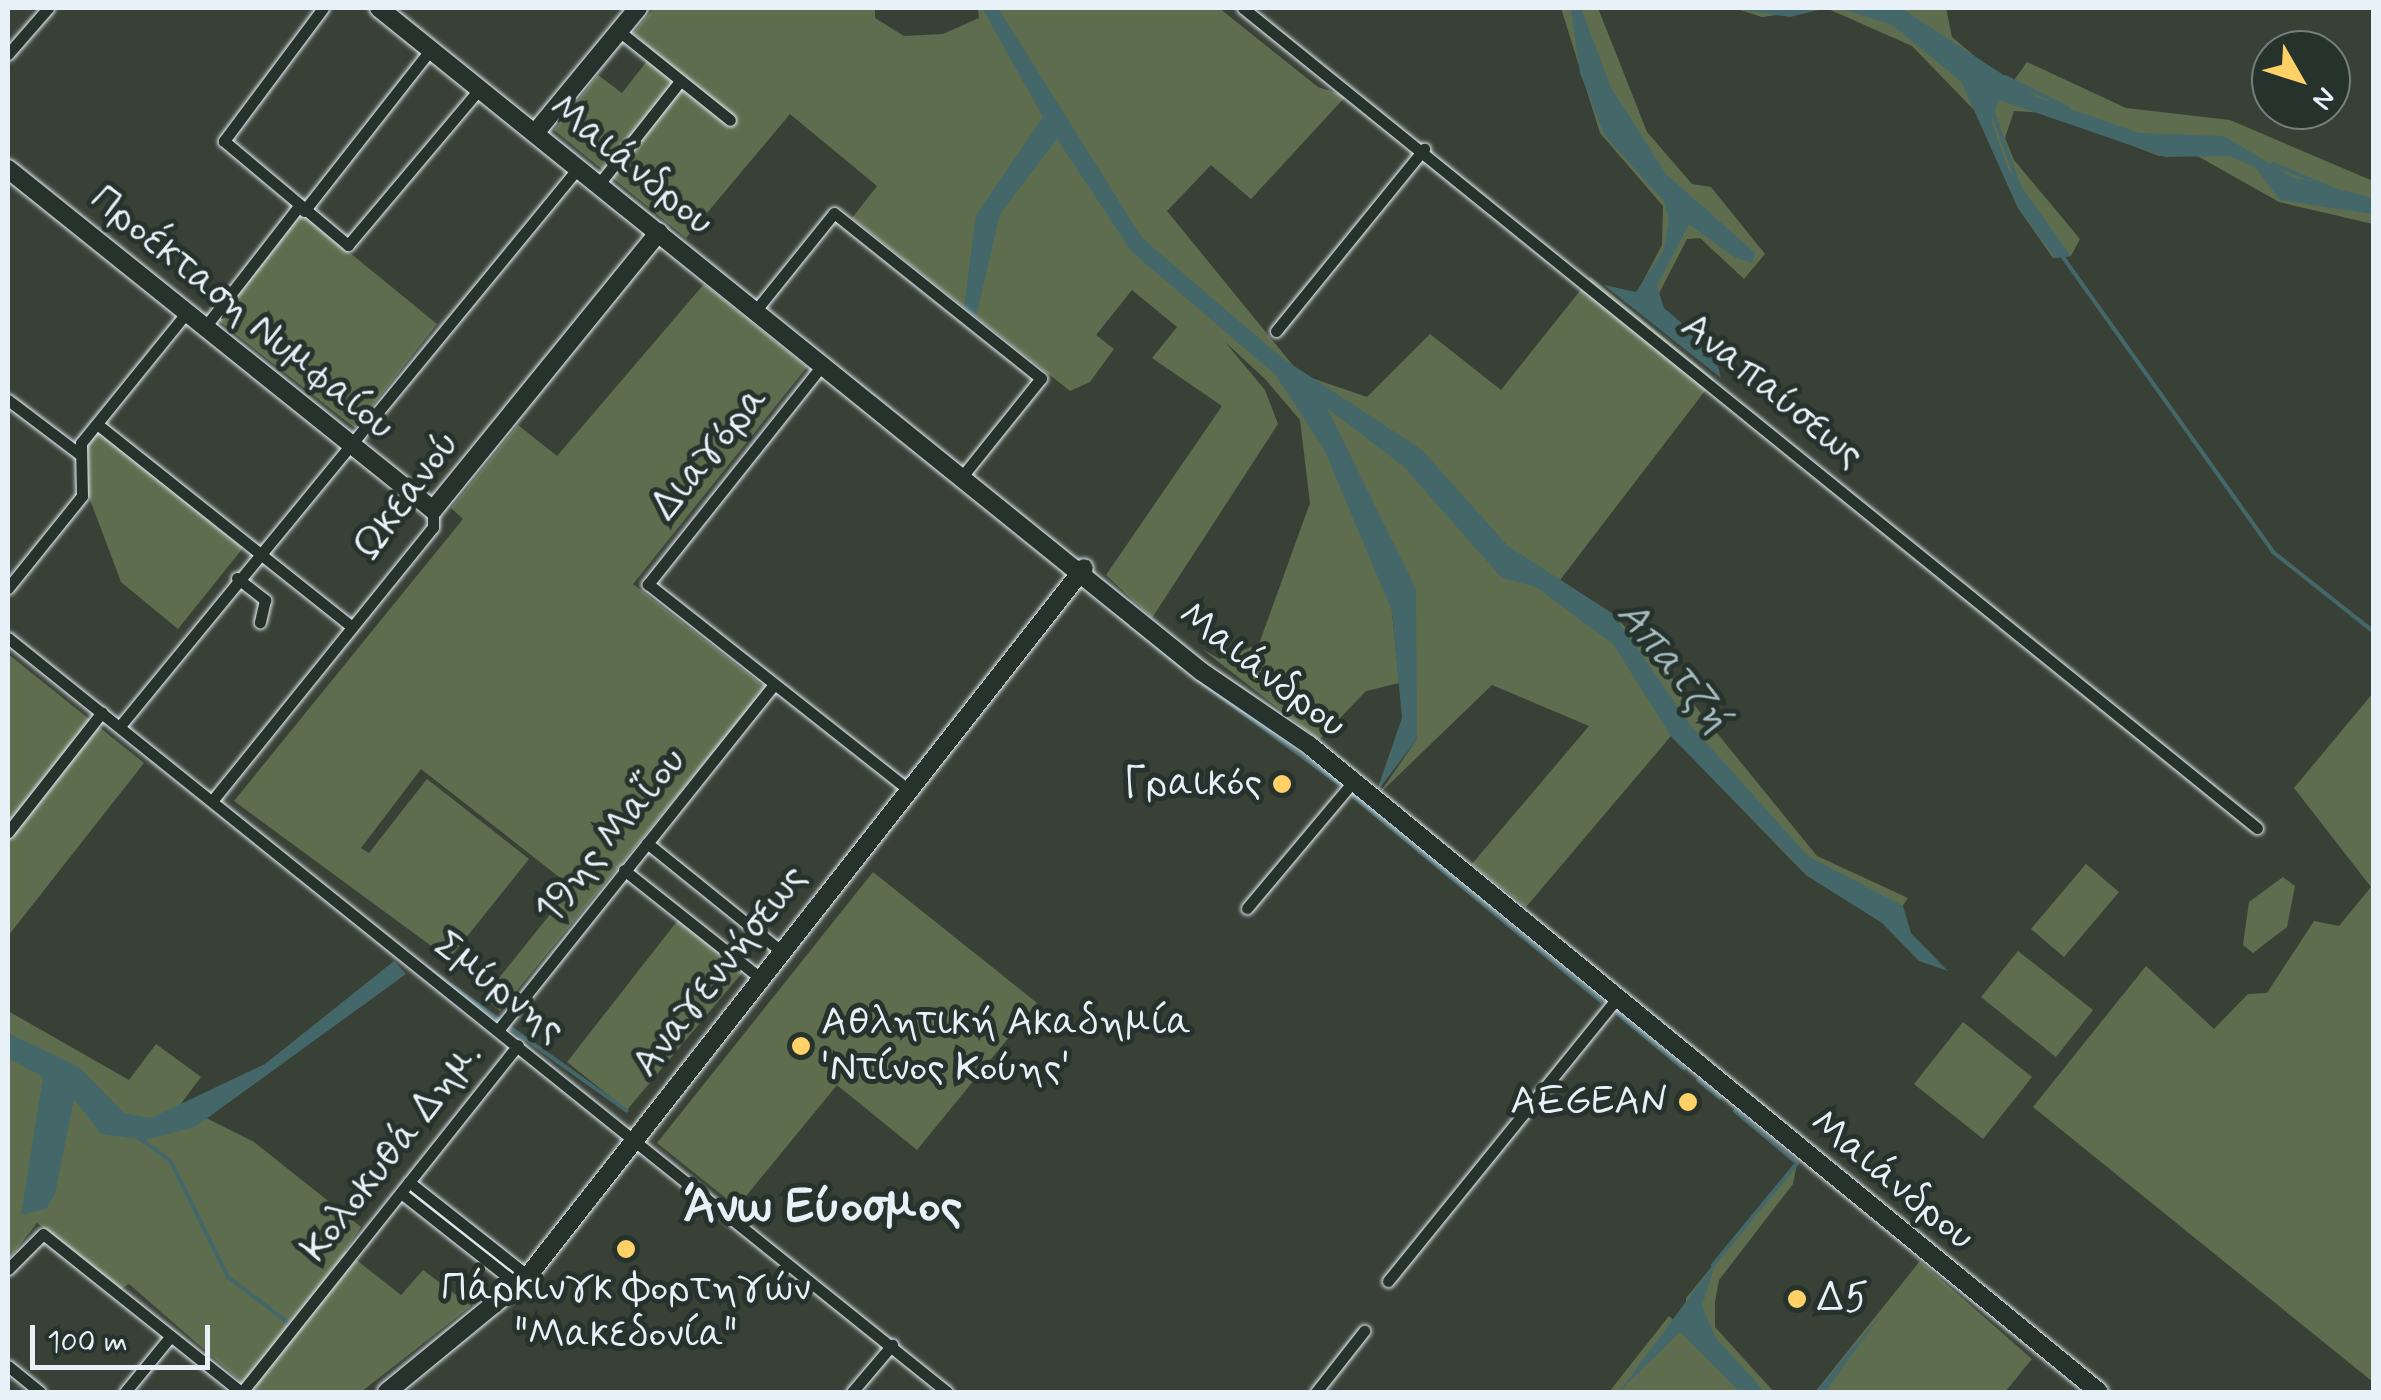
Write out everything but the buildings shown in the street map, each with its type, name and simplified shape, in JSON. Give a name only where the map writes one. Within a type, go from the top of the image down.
[{"type":"main road","points":[[535,133],[638,8]]},
{"type":"main road","name":"Μαιάνδρου","points":[[388,11],[578,168],[1084,568],[2099,1392]]},
{"type":"main road","name":"Προέκταση Νυμφαίου","points":[[8,170],[433,510]]},
{"type":"main road","name":"Ωκεανού","points":[[433,510],[659,232]]},
{"type":"main road","name":"Αναγεννήσεως","points":[[386,1392],[523,1281],[759,976],[1084,568]]},
{"type":"street","points":[[8,54],[48,8]]},
{"type":"street","points":[[323,8],[224,141],[348,246],[480,88]]},
{"type":"street","name":"Αναπαύσεως","points":[[1244,8],[1424,149],[2257,828]]},
{"type":"street","points":[[619,32],[730,120]]},
{"type":"street","points":[[205,327],[431,49]]},
{"type":"street","points":[[598,184],[680,80]]},
{"type":"street","points":[[1276,332],[1424,149]]},
{"type":"street","points":[[120,726],[237,578],[578,168]]},
{"type":"street","points":[[756,310],[834,213],[1041,378],[964,474]]},
{"type":"street","points":[[8,588],[82,496],[78,453],[186,312]]},
{"type":"street","name":"Διαγόρα","points":[[774,684],[648,584],[824,363]]},
{"type":"street","points":[[8,400],[78,453]]},
{"type":"street","points":[[97,424],[352,627]]},
{"type":"street","name":"Ωκεανού","points":[[212,801],[433,528],[433,510]]},
{"type":"street","points":[[237,578],[265,600],[260,622]]},
{"type":"street","name":"Σμύρνης","points":[[8,638],[634,1136],[947,1392]]},
{"type":"street","points":[[774,684],[908,789]]},
{"type":"street","name":"19ης Μαΐου","points":[[498,1029],[774,684]]},
{"type":"street","points":[[8,832],[102,712]]},
{"type":"street","points":[[1247,908],[1351,784]]},
{"type":"street","points":[[647,842],[780,951]]},
{"type":"street","points":[[624,870],[759,976]]},
{"type":"street","points":[[1388,1281],[1614,1002]]},
{"type":"street","name":"Κολοκυθά Δημ.","points":[[245,1392],[518,1045]]},
{"type":"street","points":[[405,1188],[523,1281]]},
{"type":"street","points":[[8,1269],[26,1245],[43,1234],[245,1392]]},
{"type":"street","points":[[1316,1392],[1364,1332]]},
{"type":"street","points":[[125,1392],[170,1336]]},
{"type":"street","points":[[852,1392],[892,1345]]},
{"type":"street","points":[[8,1366],[40,1392]]},
{"type":"green space","points":[[654,8],[875,8],[875,18],[904,36],[943,34],[979,18],[978,8],[1219,8],[1318,87],[1346,96],[1251,199],[1211,165],[1167,211],[1300,374],[1367,397],[1430,334],[1501,390],[1591,277],[1714,379],[1560,580],[1613,614],[1669,674],[1817,856],[1908,898],[1896,915],[1807,876],[1671,736],[1526,907],[1472,864],[1589,726],[1492,685],[1379,794],[1417,739],[1392,611],[1399,683],[1366,691],[1319,740],[1202,649],[1220,659],[1259,644],[1310,503],[1300,420],[1265,379],[1225,342],[1265,390],[1278,424],[1152,618],[1106,575],[1222,406],[1152,358],[1177,327],[1132,290],[1096,335],[1114,349],[1090,382],[1070,391],[852,218],[877,186],[790,114],[686,238],[554,130],[598,75],[622,93],[654,52],[633,33]]},
{"type":"green space","points":[[1561,8],[1598,8],[1647,132],[1692,184],[1711,187],[1765,254],[1744,279],[1700,238],[1687,239],[1654,303],[1632,302],[1662,245],[1663,206],[1600,133]]},
{"type":"green space","points":[[1734,8],[1826,8],[1762,17]]},
{"type":"green space","points":[[1826,8],[1946,8],[1952,37],[2010,86],[2027,62],[2126,108],[2230,120],[2373,181],[2373,224],[2279,202],[2194,154],[2159,156],[2047,113],[2014,111],[2005,138],[2014,160],[2080,239],[2071,256],[2053,258],[2018,208],[1975,111],[1912,46]]},
{"type":"green space","points":[[300,212],[437,324],[355,428],[214,317]]},
{"type":"green space","points":[[704,284],[807,367],[633,584],[766,688],[500,1011],[483,998],[572,887],[421,769],[361,848],[369,853],[427,779],[529,859],[449,959],[234,801],[463,519],[451,508],[518,425],[557,456]]},
{"type":"green space","points":[[102,427],[247,543],[178,629],[121,582],[86,489],[84,448]]},
{"type":"green space","points":[[8,654],[144,763],[8,936]]},
{"type":"green space","points":[[2373,693],[2373,1382],[2033,1107],[2146,966],[2214,1029],[2248,994],[2267,993],[2314,921],[2339,926],[2371,887],[2294,788]]},
{"type":"green space","points":[[2086,864],[2119,892],[2064,957],[2031,929]]},
{"type":"green space","name":"Αθλητική Ακαδημία 'Ντίνος Κούης'","points":[[873,872],[1037,1003],[917,1150],[837,1085],[737,1207],[657,1143]]},
{"type":"green space","points":[[2283,877],[2295,886],[2287,927],[2253,953],[2243,945],[2249,902]]},
{"type":"green space","points":[[682,915],[747,967],[627,1110],[567,1062]]},
{"type":"green space","points":[[2018,951],[2093,1010],[2056,1057],[1981,997]]},
{"type":"green space","points":[[8,1011],[129,1080],[156,1044],[201,1077],[180,1105],[254,1142],[361,1227],[345,1251],[401,1295],[423,1270],[471,1306],[361,1392],[253,1392],[129,1284],[121,1289],[37,1223],[8,1260]]},
{"type":"green space","points":[[1963,1022],[2032,1077],[1983,1139],[1914,1084]]},
{"type":"green space","points":[[1797,1163],[1793,1184],[1719,1280],[1715,1302],[1715,1327],[1774,1392],[1609,1392],[1669,1316],[1686,1330],[1686,1298]]},
{"type":"green space","points":[[1920,1261],[2032,1359],[2005,1392],[1815,1392]]},
{"type":"water","points":[[982,8],[998,8],[1142,238],[1282,358],[1422,450],[1508,546],[1613,614],[1692,727],[1808,856],[1903,906],[1911,933],[1948,971],[1919,961],[1882,923],[1809,877],[1671,736],[1613,644],[1536,587],[1502,578],[1403,466],[1327,408],[1416,589],[1417,739],[1376,793],[1402,718],[1392,611],[1324,449],[1275,374],[1132,252],[1057,139],[1000,214],[976,317],[964,307],[976,215],[1043,117]]},
{"type":"water","points":[[1571,8],[1581,8],[1611,88],[1666,174],[1755,253],[1752,263],[1736,258],[1689,224],[1657,286],[1664,308],[1714,351],[1721,378],[1604,285],[1636,292],[1664,250],[1669,220],[1664,201],[1605,136],[1580,73]]},
{"type":"water","points":[[1727,8],[1827,8],[1790,17]]},
{"type":"water","points":[[1840,8],[1901,8],[2037,97],[2139,133],[2224,136],[2292,177],[2373,198],[2373,214],[2280,200],[2256,168],[2230,156],[2165,157],[1999,100],[1991,120],[2008,168],[2071,256],[2055,258],[2018,208],[1961,81],[1892,25]]},
{"type":"water","points":[[394,961],[406,974],[195,1127],[144,1140],[101,1134],[74,1099],[55,1194],[46,1209],[21,1215],[43,1077],[8,1058],[8,1033],[79,1067],[124,1113],[151,1118],[265,1064]]},
{"type":"water","points":[[1716,1261],[1702,1306],[1715,1337],[1765,1392],[1740,1392],[1680,1332],[1619,1392]]},
{"type":"water","points":[[1881,1315],[1825,1392],[1816,1392],[1848,1353]]},
{"type":"waterway","name":"Απατζή","points":[[2005,77],[2068,108]]},
{"type":"waterway","name":"Απατζή","points":[[1992,110],[2019,186]]},
{"type":"waterway","name":"Απατζή","points":[[2273,164],[2333,189]]},
{"type":"waterway","name":"Απατζή","points":[[2060,253],[2273,552],[2374,632]]},
{"type":"waterway","points":[[1116,613],[1182,667]]},
{"type":"waterway","points":[[1197,679],[1338,783]]},
{"type":"waterway","points":[[1354,797],[1601,1001]]},
{"type":"waterway","points":[[428,969],[627,1111]]},
{"type":"waterway","points":[[1618,1014],[1683,1068]]},
{"type":"waterway","points":[[1698,1080],[1720,1098]]},
{"type":"waterway","points":[[1713,1265],[1797,1163],[1735,1111]]},
{"type":"waterway","points":[[137,1137],[170,1160],[228,1277],[291,1325]]},
{"type":"place","name":"Γραικός","points":[[1282,784]]},
{"type":"place","name":"Αθλητική Ακαδημία 'Ντίνος Κούης'","points":[[801,1046]]},
{"type":"place","name":"AEGEAN","points":[[1688,1102]]},
{"type":"place","name":"Πάρκινγκ Φορτηγών \"Μακεδονία\"","points":[[626,1249]]},
{"type":"place","name":"Δ5","points":[[1797,1299]]},
{"type":"district","name":"Άνω Εύοσμος","points":[[823,1208]]}]
